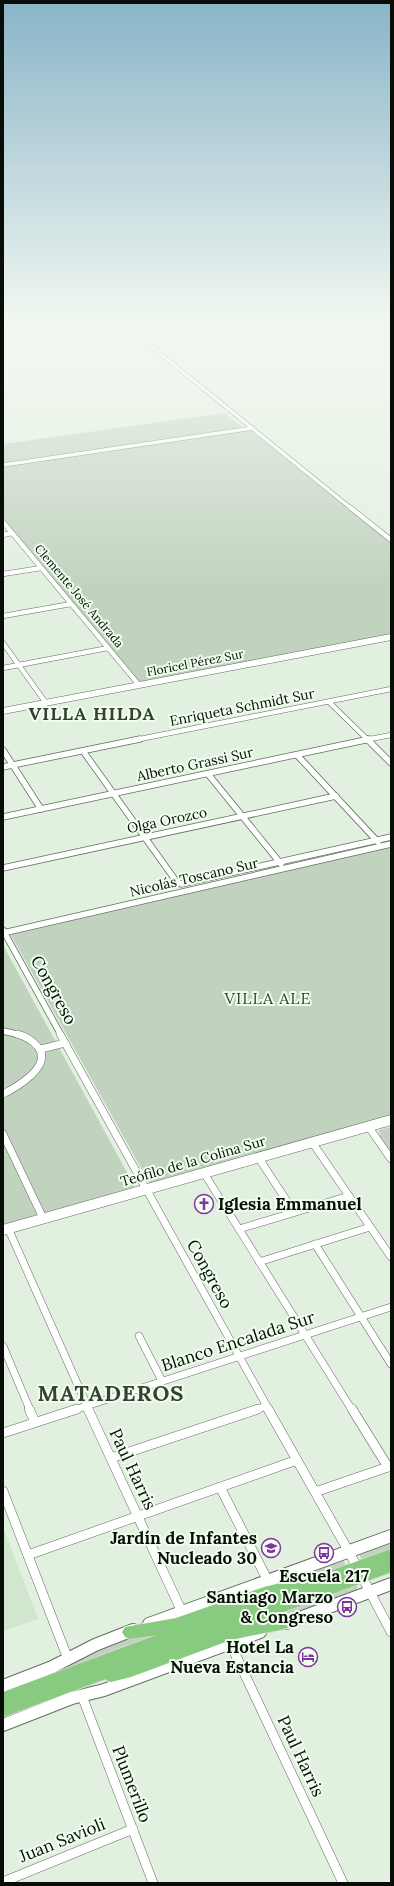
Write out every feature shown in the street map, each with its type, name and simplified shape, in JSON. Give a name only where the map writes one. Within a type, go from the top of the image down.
[{"type":"highway","points":[[80,1689],[359,1572],[391,1555]]},
{"type":"highway","points":[[130,1632],[176,1625],[269,1592],[391,1565]]},
{"type":"highway","points":[[3,1698],[315,1583]]},
{"type":"highway","points":[[3,1710],[80,1689],[231,1633],[288,1622]]},
{"type":"street","points":[[236,414],[391,540]]},
{"type":"street","points":[[3,465],[253,428]]},
{"type":"street","name":"Clemente José Andrada","points":[[3,522],[139,685]]},
{"type":"street","points":[[3,535],[12,533]]},
{"type":"street","points":[[3,574],[41,568]]},
{"type":"street","points":[[3,616],[71,604]]},
{"type":"street","name":"Floricel Pérez Sur","points":[[3,711],[391,637]]},
{"type":"street","points":[[3,643],[46,703]]},
{"type":"street","points":[[3,668],[108,648]]},
{"type":"street","name":"Enriqueta Schmidt Sur","points":[[3,767],[391,689]]},
{"type":"street","points":[[329,702],[391,763]]},
{"type":"street","name":"Alberto Grassi Sur","points":[[3,817],[391,735]]},
{"type":"street","points":[[3,750],[41,809]]},
{"type":"street","points":[[83,751],[145,837]]},
{"type":"street","points":[[297,755],[381,846]]},
{"type":"street","points":[[208,774],[285,868]]},
{"type":"street","name":"Olga Orozco","points":[[3,868],[336,796]]},
{"type":"street","name":"Nicolás Toscano Sur","points":[[145,837],[176,880],[181,884],[391,837]]},
{"type":"street","name":"Nicolás Toscano Sur","points":[[4,932],[391,844]]},
{"type":"street","name":"Congreso","points":[[4,932],[238,1357],[349,1552],[391,1632]]},
{"type":"street","points":[[3,1031],[29,1039],[41,1049],[42,1056],[37,1070],[24,1083],[3,1094]]},
{"type":"street","points":[[41,1049],[65,1043]]},
{"type":"street","name":"Teófilo de la Colina Sur","points":[[5,1229],[391,1120]]},
{"type":"street","points":[[368,1126],[391,1159]]},
{"type":"street","points":[[3,1134],[44,1218]]},
{"type":"street","points":[[312,1142],[391,1257]]},
{"type":"street","points":[[258,1157],[294,1212]]},
{"type":"street","points":[[204,1173],[389,1466],[315,1492]]},
{"type":"street","points":[[239,1229],[348,1196]]},
{"type":"street","points":[[259,1262],[370,1227]]},
{"type":"street","name":"Paul Harris","points":[[5,1229],[182,1612]]},
{"type":"street","points":[[316,1244],[360,1317],[391,1364]]},
{"type":"street","name":"Blanco Encalada Sur","points":[[3,1433],[391,1307]]},
{"type":"street","points":[[139,1336],[162,1381]]},
{"type":"street","points":[[3,1346],[35,1422]]},
{"type":"street","points":[[111,1458],[266,1406]]},
{"type":"street","points":[[28,1554],[297,1460]]},
{"type":"street","points":[[220,1487],[268,1581]]},
{"type":"street","points":[[3,1491],[68,1659]]},
{"type":"street","points":[[3,1686],[44,1671],[95,1645],[391,1536]]},
{"type":"street","points":[[3,1725],[80,1689],[104,1690],[391,1584]]},
{"type":"street","name":"Paul Harris","points":[[230,1643],[343,1883]]},
{"type":"street","name":"Plumerillo","points":[[80,1689],[153,1883]]},
{"type":"street","name":"Juan Savioli","points":[[3,1882],[132,1829]]},
{"type":"shaded area","points":[[218,414],[226,414],[243,428],[3,463],[3,444]]},
{"type":"shaded area","points":[[251,430],[391,543],[391,635],[141,684],[3,519],[3,466]]},
{"type":"shaded area","points":[[391,847],[391,1115],[150,1184],[11,935]]},
{"type":"shaded area","points":[[3,945],[135,1187],[3,1225]]},
{"type":"shaded area","points":[[391,1127],[391,1152],[380,1137],[379,1130]]},
{"type":"shaded area","points":[[3,1527],[38,1619],[3,1631]]},
{"type":"shaded area","points":[[391,1542],[391,1550],[364,1560],[360,1557],[360,1554]]},
{"type":"shaded area","points":[[343,1560],[345,1563],[344,1566],[170,1622]]},
{"type":"shaded area","points":[[354,1585],[357,1586],[357,1591],[278,1621],[246,1625]]},
{"type":"shaded area","points":[[168,1631],[3,1693],[93,1651],[127,1638]]},
{"type":"place","name":"Iglesia Emmanuel","points":[[204,1204]]},
{"type":"place","name":"Jardín de Infantes Nucleado 30","points":[[271,1548]]},
{"type":"place","name":"Escuela 217","points":[[324,1553]]},
{"type":"place","name":"Santiago Marzo & Congreso","points":[[347,1607]]},
{"type":"place","name":"Hotel La Nueva Estancia","points":[[308,1657]]},
{"type":"district","name":"VILLA HILDA","points":[[92,714]]},
{"type":"district","name":"VILLA ALE","points":[[268,998]]},
{"type":"district","name":"MATADEROS","points":[[111,1393]]}]
